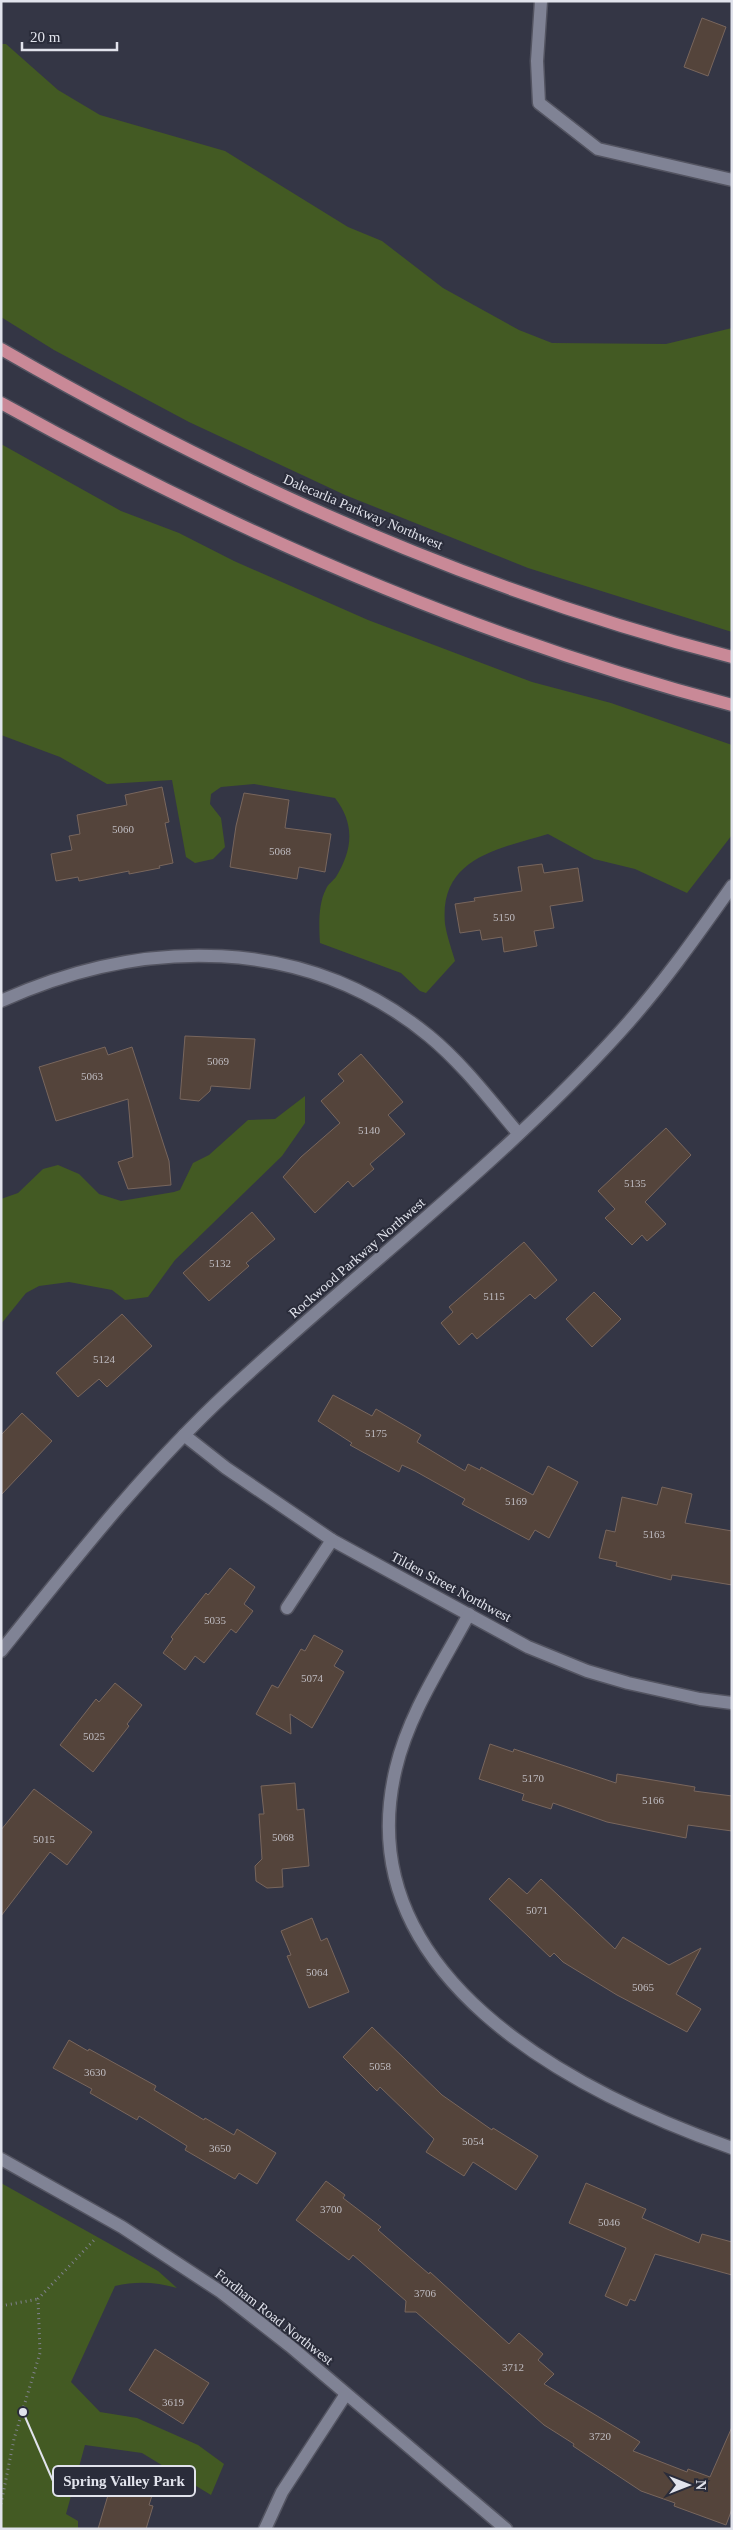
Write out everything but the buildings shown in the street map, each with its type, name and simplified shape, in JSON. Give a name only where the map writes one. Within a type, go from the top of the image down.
[{"type":"main road","name":"Dalecarlia Parkway Northwest","points":[[1,350],[161,436],[330,516],[471,573],[550,602],[678,643],[732,657]]},
{"type":"main road","points":[[1,403],[138,476],[310,558],[469,622],[542,648],[674,690],[732,705]]},
{"type":"street","points":[[541,1],[537,61],[539,103],[598,149],[732,180]]},
{"type":"street","name":"Rockwood Parkway Northwest","points":[[1,1651],[95,1534],[146,1474],[184,1435],[229,1391],[518,1133],[623,1028],[671,970],[732,886]]},
{"type":"street","points":[[1,1001],[50,982],[92,970],[159,956],[217,955],[257,959],[288,966],[340,983],[403,1017],[450,1055],[518,1133]]},
{"type":"street","name":"Tilden Street Northwest","points":[[184,1435],[226,1468],[332,1540],[528,1647],[587,1671],[648,1688],[732,1703]]},
{"type":"street","points":[[287,1608],[332,1540]]},
{"type":"street","points":[[468,1614],[410,1728],[393,1784],[390,1833],[394,1866],[414,1927],[434,1960],[459,1991],[521,2042],[583,2082],[626,2104],[670,2125],[732,2148]]},
{"type":"street","name":"Fordham Road Northwest","points":[[1,2159],[111,2220],[220,2292],[275,2334],[506,2529]]},
{"type":"street","points":[[265,2529],[282,2492],[346,2394]]},
{"type":"path","points":[[1,2306],[38,2299],[111,2220]]},
{"type":"path","points":[[1,2504],[14,2439],[40,2353],[38,2299]]},
{"type":"green space","points":[[1,44],[6,44],[58,90],[100,115],[225,151],[348,227],[382,241],[443,288],[519,330],[552,343],[666,344],[732,328],[732,632],[528,568],[345,495],[189,422],[54,350],[1,317]]},
{"type":"green space","points":[[1,444],[121,511],[179,533],[234,561],[368,620],[532,682],[611,703],[732,745],[732,835],[687,893],[635,869],[594,859],[548,834],[510,845],[476,860],[462,870],[452,884],[446,902],[445,924],[455,961],[426,993],[420,991],[401,973],[320,943],[319,930],[323,895],[342,867],[348,847],[349,827],[346,817],[335,798],[254,784],[221,787],[211,794],[210,804],[221,818],[225,847],[213,859],[195,863],[186,857],[172,780],[107,784],[60,757],[1,735]]},
{"type":"green space","points":[[305,1096],[305,1123],[282,1156],[175,1260],[148,1297],[125,1300],[112,1290],[69,1282],[39,1286],[26,1293],[1,1324],[1,1199],[18,1193],[43,1169],[58,1165],[79,1174],[99,1194],[121,1201],[180,1190],[193,1163],[209,1155],[248,1120],[275,1119]]},
{"type":"green space","points":[[1,2183],[158,2271],[177,2288],[146,2283],[115,2286],[71,2382],[100,2412],[137,2418],[198,2445],[224,2464],[211,2495],[142,2453],[85,2445],[66,2514],[78,2521],[78,2529],[1,2529]]},
{"type":"place","name":"Spring Valley Park","points":[[23,2412]]}]
